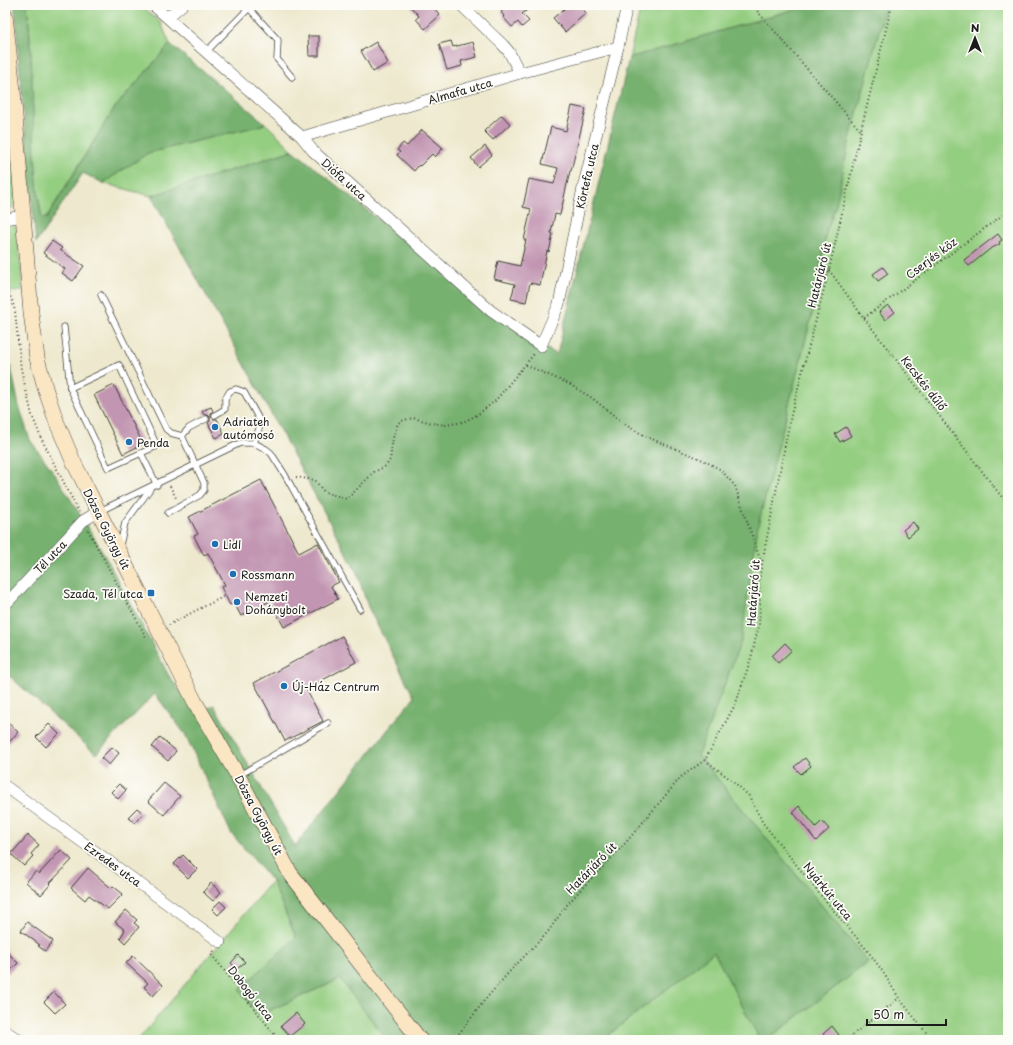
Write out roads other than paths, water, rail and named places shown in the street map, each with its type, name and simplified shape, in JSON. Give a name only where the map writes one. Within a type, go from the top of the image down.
[{"type":"main road","name":"Dózsa György út","points":[[5,22],[9,92],[24,216],[31,313],[37,358],[57,423],[73,461],[98,512],[195,702],[238,776],[290,873],[420,1040]]},
{"type":"street","name":"Diófa utca","points":[[153,5],[302,137],[313,151],[491,311],[541,346]]},
{"type":"street","points":[[168,17],[182,5]]},
{"type":"street","points":[[461,5],[503,45],[509,52],[520,73]]},
{"type":"street","name":"Körtefa utca","points":[[541,346],[559,304],[583,188],[627,5]]},
{"type":"street","name":"Almafa utca","points":[[302,137],[520,73],[618,47]]},
{"type":"street","points":[[5,219],[24,216]]},
{"type":"street","name":"Tél utca","points":[[5,605],[83,521],[98,512]]},
{"type":"street","name":"Ezredes utca","points":[[5,786],[220,942]]},
{"type":"street","points":[[5,1031],[19,1040]]},
{"type":"lane","points":[[206,52],[249,6],[278,40],[277,59],[292,77]]},
{"type":"lane","points":[[101,295],[166,429],[171,433],[182,436],[204,483],[204,490],[200,495],[168,513]]},
{"type":"lane","points":[[64,327],[70,388],[108,468],[157,446],[119,365],[70,388]]},
{"type":"lane","points":[[215,414],[225,409],[224,399],[233,389],[244,392],[261,423],[254,443]]},
{"type":"lane","points":[[182,436],[189,428],[206,419]]},
{"type":"lane","points":[[98,512],[154,486],[235,444],[246,442],[254,443],[266,448],[288,480],[360,609]]},
{"type":"lane","points":[[140,453],[154,486]]},
{"type":"lane","points":[[119,552],[121,536],[125,524],[154,486]]},
{"type":"lane","points":[[238,776],[328,723]]},
{"type":"place","name":"Adriateh autómosó","points":[[215,427]]},
{"type":"place","name":"Penda","points":[[129,442]]},
{"type":"place","name":"Lidl","points":[[215,544]]},
{"type":"place","name":"Rossmann","points":[[233,574]]},
{"type":"place","name":"Szada, Tél utca","points":[[151,593]]},
{"type":"place","name":"Nemzeti Dohánybolt","points":[[237,602]]},
{"type":"place","name":"Új-Ház Centrum","points":[[284,686]]}]
